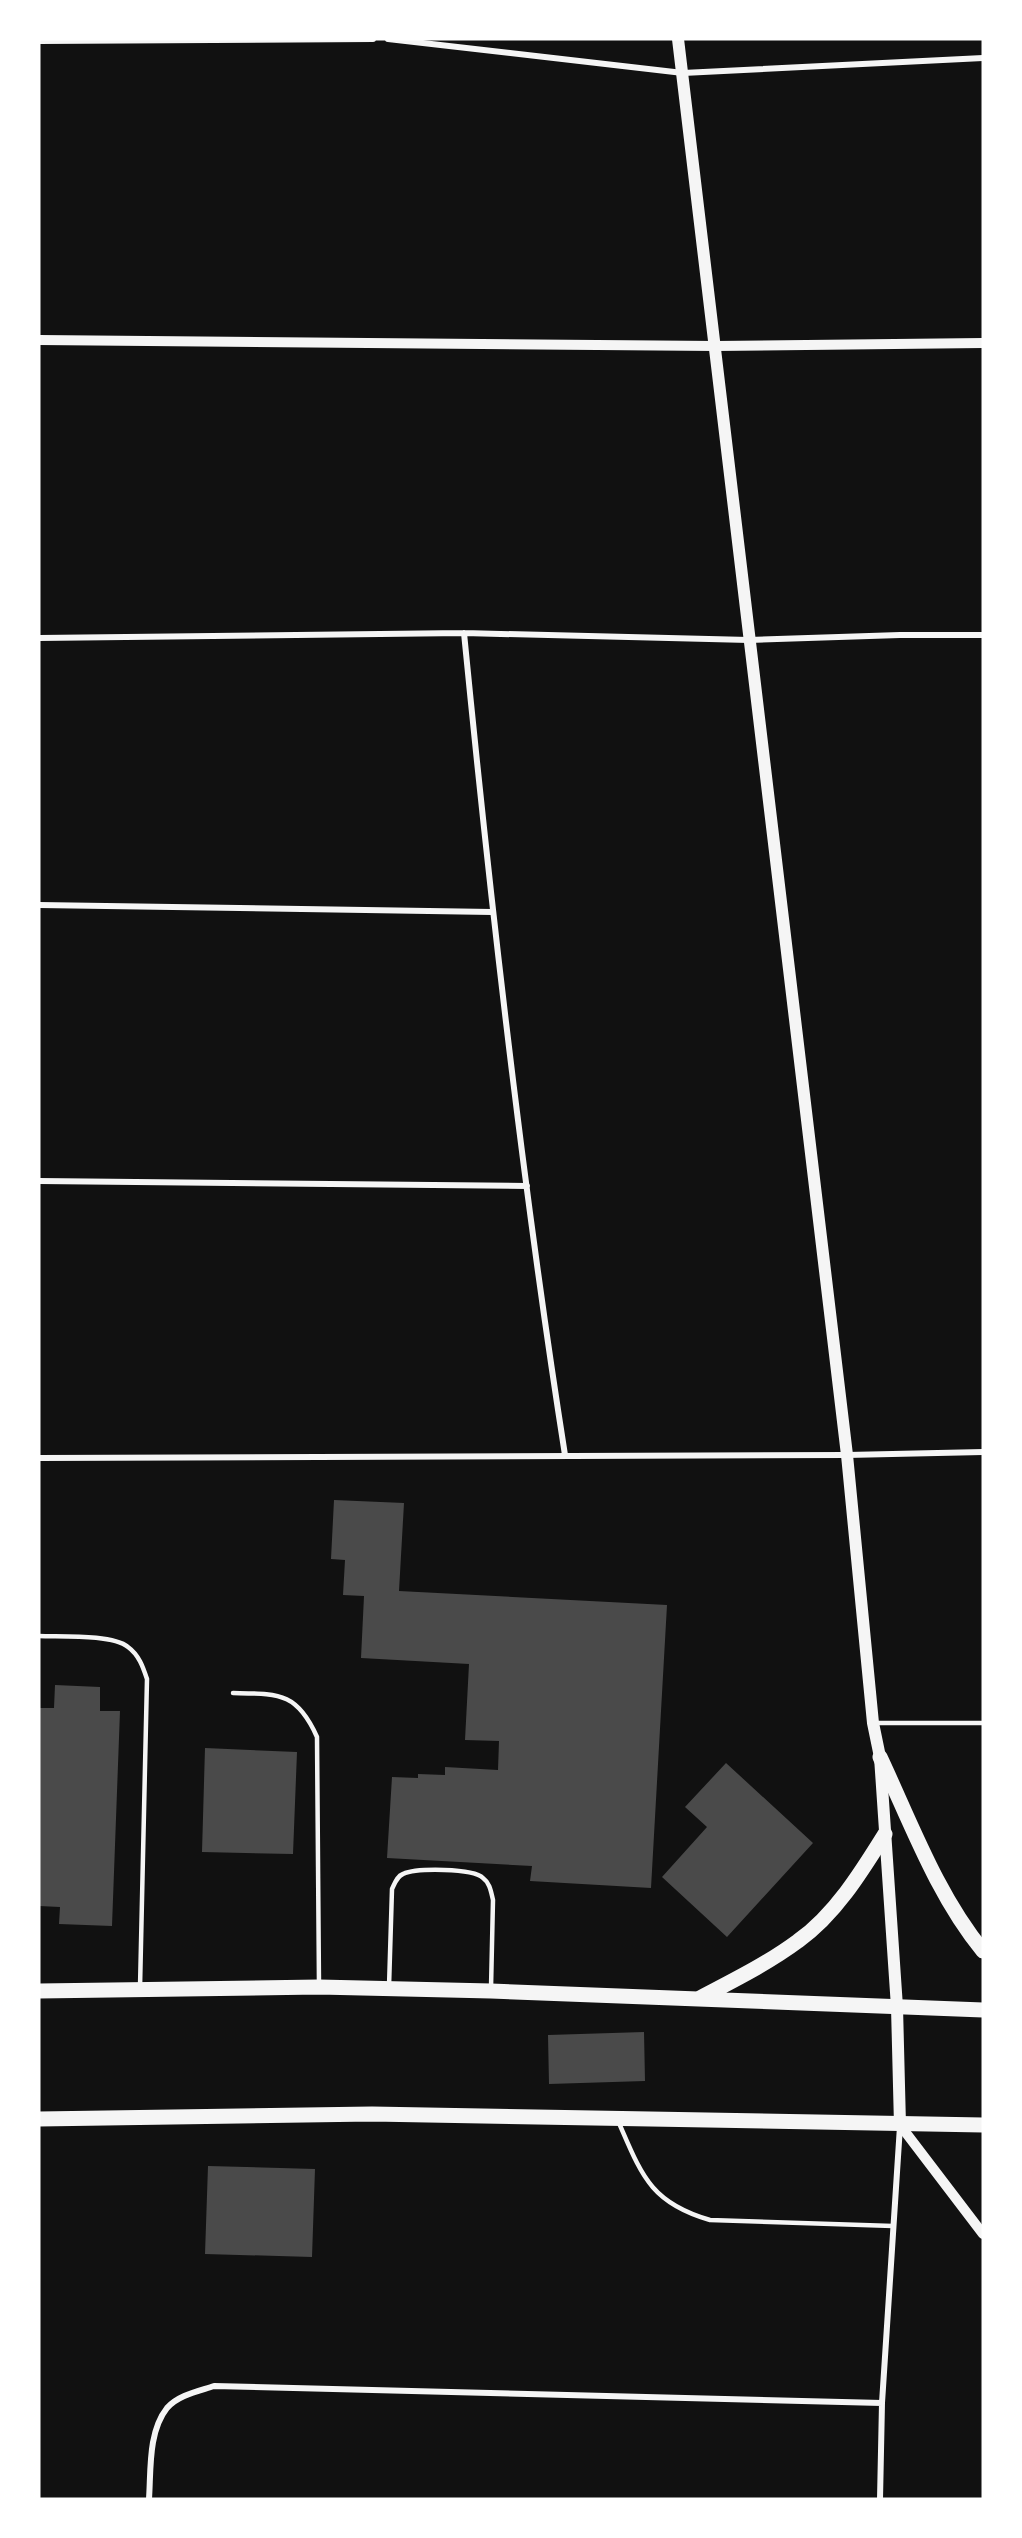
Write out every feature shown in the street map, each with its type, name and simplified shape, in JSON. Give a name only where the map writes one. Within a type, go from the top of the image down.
[{"type":"main road","points":[[678,39],[847,1455],[873,1723],[880,1757],[897,2007],[900,2125]]},
{"type":"main road","points":[[880,1757],[930,1864],[963,1926],[983,1951]]},
{"type":"main road","points":[[697,1999],[752,1971],[800,1940],[856,1881],[885,1834]]},
{"type":"main road","points":[[39,1991],[320,1988],[490,1991],[983,2010]]},
{"type":"main road","points":[[39,2119],[372,2114],[983,2125]]},
{"type":"street","points":[[39,41],[373,39]]},
{"type":"street","points":[[388,39],[683,73],[983,58]]},
{"type":"street","points":[[39,340],[716,346],[983,343]]},
{"type":"street","points":[[464,633],[492,912],[539,1293],[565,1455]]},
{"type":"street","points":[[39,638],[464,633],[749,640],[983,635]]},
{"type":"street","points":[[39,905],[492,912]]},
{"type":"street","points":[[39,1181],[527,1186]]},
{"type":"street","points":[[39,1458],[847,1455],[983,1452]]},
{"type":"street","points":[[880,2499],[882,2403],[900,2125]]},
{"type":"street","points":[[900,2125],[983,2234]]},
{"type":"street","points":[[149,2499],[155,2431],[168,2407],[189,2394],[214,2386],[882,2403]]},
{"type":"lane","points":[[39,1636],[110,1640],[127,1646],[140,1659],[147,1679],[140,1990]]},
{"type":"lane","points":[[233,1693],[273,1694],[296,1703],[308,1717],[317,1737],[320,1988]]},
{"type":"lane","points":[[873,1723],[983,1723]]},
{"type":"lane","points":[[388,1990],[392,1889],[396,1879],[402,1874],[411,1872],[463,1870],[484,1878],[490,1886],[493,1900],[490,1991]]},
{"type":"lane","points":[[617,2118],[637,2165],[656,2192],[671,2205],[687,2213],[710,2220],[894,2226]]},
{"type":"building","points":[[334,1500],[404,1503],[399,1591],[667,1605],[651,1888],[530,1881],[532,1866],[387,1858],[392,1777],[418,1778],[418,1774],[445,1775],[445,1767],[498,1770],[499,1741],[465,1740],[469,1664],[361,1658],[364,1596],[343,1595],[345,1560],[331,1559]]},
{"type":"building","points":[[55,1685],[100,1687],[100,1711],[120,1711],[112,1926],[59,1924],[60,1907],[39,1906],[39,1708],[54,1708]]},
{"type":"building","points":[[205,1748],[297,1752],[293,1854],[202,1852]]},
{"type":"building","points":[[726,1763],[813,1843],[727,1937],[662,1877],[707,1827],[685,1807]]},
{"type":"building","points":[[644,2032],[645,2081],[549,2084],[548,2035]]},
{"type":"building","points":[[208,2166],[315,2169],[312,2257],[205,2254]]}]
